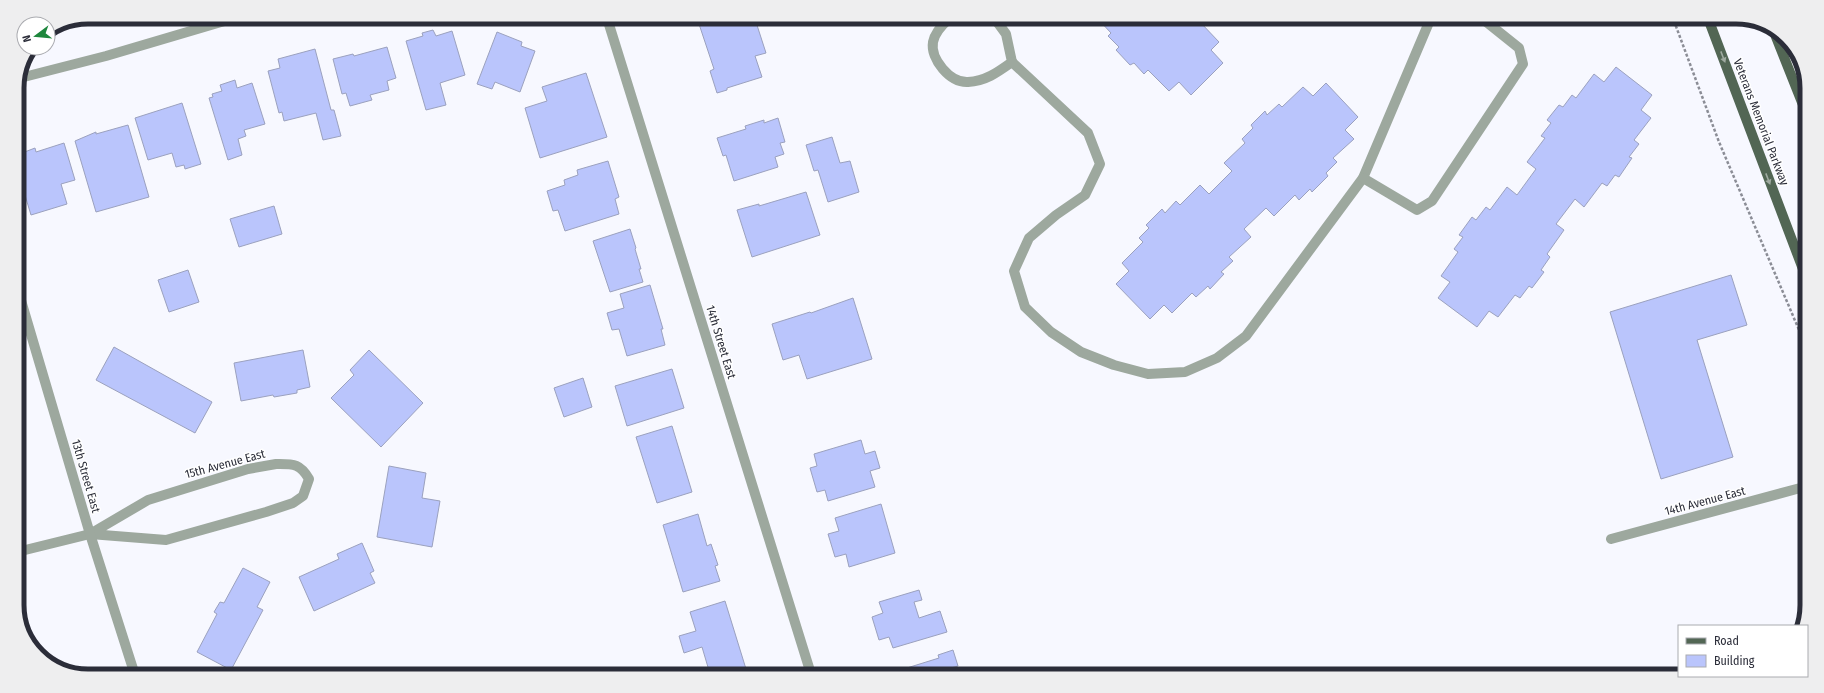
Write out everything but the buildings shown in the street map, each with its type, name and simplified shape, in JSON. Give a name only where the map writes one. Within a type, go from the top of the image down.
[{"type":"main road","name":"Veterans Memorial Parkway","points":[[1710,24],[1800,261]]},
{"type":"main road","points":[[1777,39],[1800,97]]},
{"type":"street","points":[[25,77],[106,56],[214,24]]},
{"type":"street","name":"14th Street East","points":[[609,24],[809,669]]},
{"type":"street","points":[[944,24],[936,32],[933,43],[937,62],[951,76],[966,82],[989,78],[1012,62]]},
{"type":"street","points":[[999,24],[1006,34],[1012,62],[1088,133],[1100,164],[1085,195],[1056,215],[1029,238],[1014,271],[1025,307],[1051,332],[1081,352],[1114,365],[1148,374],[1184,372],[1217,358],[1246,336],[1363,178],[1428,24]]},
{"type":"street","points":[[1363,178],[1416,210],[1432,201],[1524,64],[1519,48],[1489,24]]},
{"type":"street","points":[[1780,46],[1785,47]]},
{"type":"street","name":"13th Street East","points":[[24,311],[90,534],[133,669]]},
{"type":"street","name":"15th Avenue East","points":[[276,464],[291,464],[304,470],[309,479],[303,496],[293,503],[166,540],[90,534],[148,500],[248,469],[276,464]]},
{"type":"street","name":"14th Avenue East","points":[[1611,539],[1800,488]]},
{"type":"street","points":[[24,550],[90,534]]},
{"type":"path","points":[[1675,24],[1719,142],[1800,332]]}]
